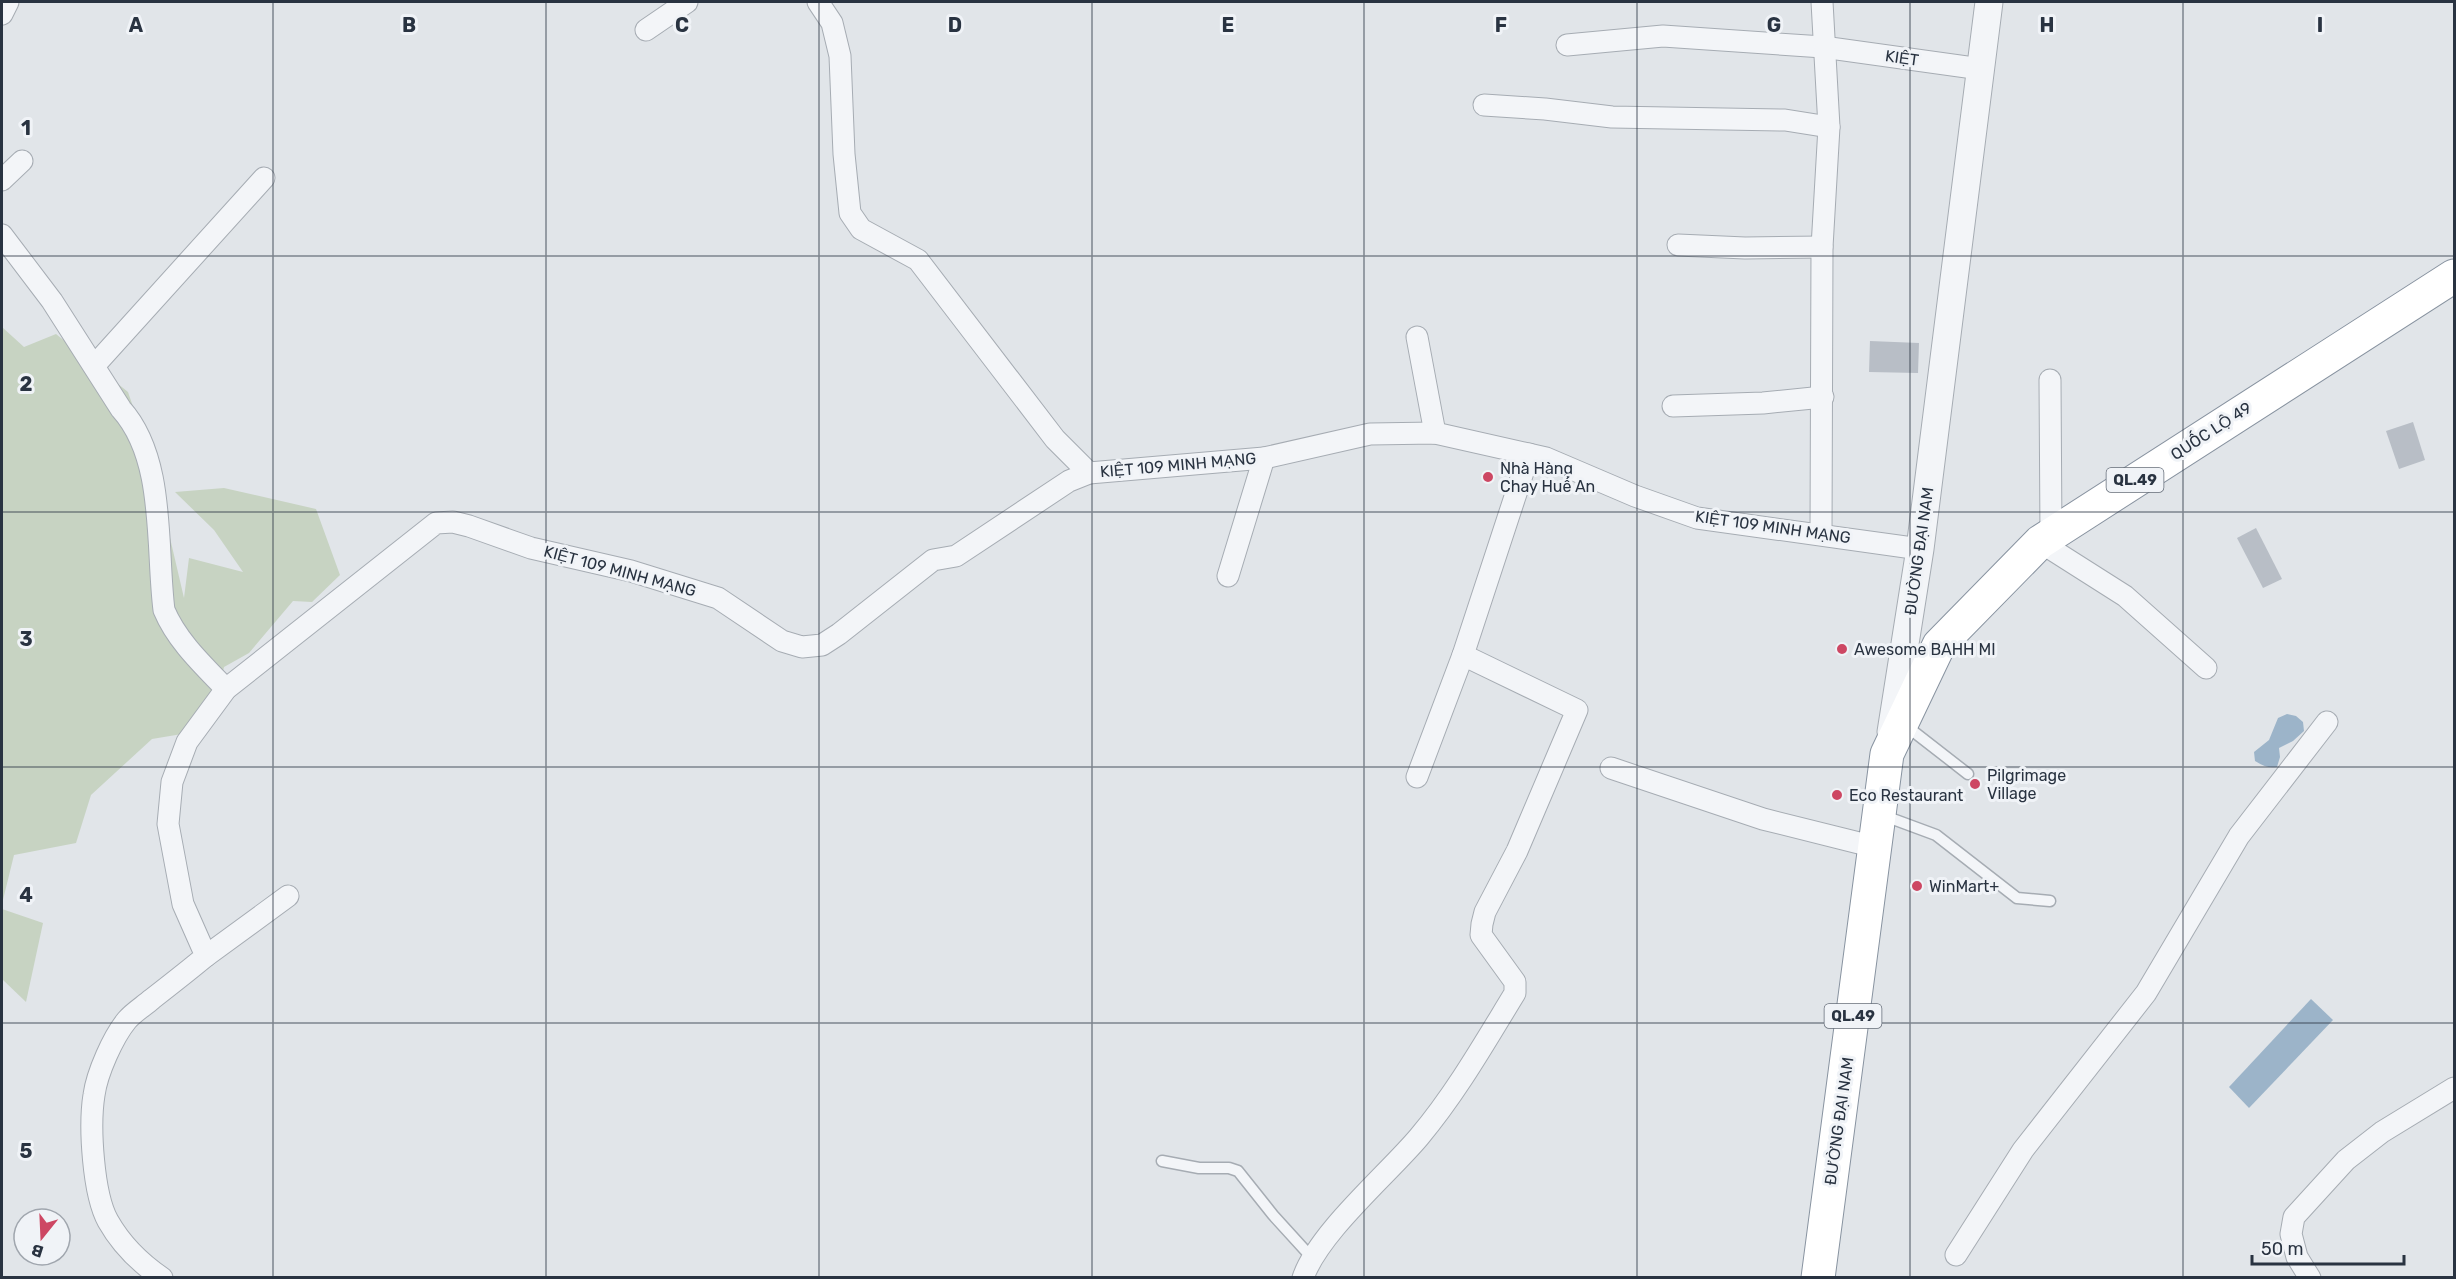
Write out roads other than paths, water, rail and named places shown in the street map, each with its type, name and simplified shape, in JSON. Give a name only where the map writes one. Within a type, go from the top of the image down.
[{"type":"highway","name":"QUỐC LỘ 49","points":[[1887,754],[1939,645],[2046,539],[2454,276]]},
{"type":"highway","name":"ĐƯỜNG ĐẠI NAM","points":[[1818,1278],[1887,754]]},
{"type":"street","points":[[646,30],[687,2]]},
{"type":"street","points":[[818,2],[832,23],[840,56],[844,154],[850,213],[861,229],[918,260],[1055,439],[1089,473]]},
{"type":"street","points":[[1821,534],[1822,247],[1829,127],[1822,2]]},
{"type":"street","name":"ĐƯỜNG ĐẠI NAM","points":[[1887,754],[1920,549],[1989,2]]},
{"type":"street","name":"KIỆT","points":[[1567,45],[1663,36],[1823,46],[1981,69]]},
{"type":"street","points":[[1484,105],[1612,117],[1785,120],[1829,127]]},
{"type":"street","points":[[2,180],[22,161]]},
{"type":"street","points":[[94,366],[264,178]]},
{"type":"street","points":[[2,235],[52,301],[121,409],[133,423],[148,462],[157,513],[164,610],[170,624],[187,648],[226,689]]},
{"type":"street","points":[[1678,245],[1745,248],[1822,247]]},
{"type":"street","points":[[1417,337],[1435,433]]},
{"type":"street","points":[[2050,380],[2046,539],[2125,596],[2206,668]]},
{"type":"street","points":[[1673,406],[1763,403],[1823,397]]},
{"type":"street","name":"KIỆT 109 MINH MẠNG","points":[[206,956],[183,904],[168,824],[172,782],[187,742],[226,689],[436,523],[453,522],[469,526],[531,548],[631,571],[718,598],[782,641],[802,647],[822,645],[933,560],[956,556],[1068,481],[1089,473],[1264,458],[1370,434],[1435,433],[1529,453],[1635,496],[1698,518],[1920,549]]},
{"type":"street","points":[[1417,777],[1463,654],[1529,453]]},
{"type":"street","points":[[1228,576],[1264,458]]},
{"type":"street","points":[[1308,1268],[1348,1214],[1419,1137],[1462,1079],[1515,993],[1515,982],[1481,934],[1482,924],[1485,912],[1517,851],[1577,710],[1463,654]]},
{"type":"street","points":[[1956,1255],[2023,1150],[2146,993],[2239,836],[2327,722]]},
{"type":"street","points":[[1611,768],[1762,819],[1875,847]]},
{"type":"street","points":[[162,1278],[148,1268],[126,1246],[108,1220],[98,1191],[93,1156],[94,1094],[107,1055],[128,1018],[206,956],[288,896]]},
{"type":"street","points":[[2310,1278],[2297,1257],[2291,1234],[2294,1217],[2346,1160],[2382,1132],[2454,1088]]},
{"type":"lane","points":[[1902,723],[1968,774]]},
{"type":"lane","points":[[1879,814],[1936,835],[2017,898],[2050,901]]},
{"type":"lane","points":[[1162,1161],[1199,1168],[1229,1168],[1238,1171],[1273,1215],[1308,1268]]},
{"type":"water","points":[[2287,714],[2296,716],[2303,722],[2304,731],[2293,741],[2279,748],[2280,757],[2277,767],[2266,766],[2255,761],[2254,752],[2269,740],[2278,718]]},
{"type":"water","points":[[2311,999],[2333,1020],[2249,1108],[2229,1087]]},
{"type":"place","name":"Nhà Hàng Chay Huế An","points":[[1488,477]]},
{"type":"place","name":"Awesome BAHH MI","points":[[1842,649]]},
{"type":"place","name":"Pilgrimage Village","points":[[1975,784]]},
{"type":"place","name":"Eco Restaurant","points":[[1837,795]]},
{"type":"place","name":"WinMart+","points":[[1917,886]]}]
